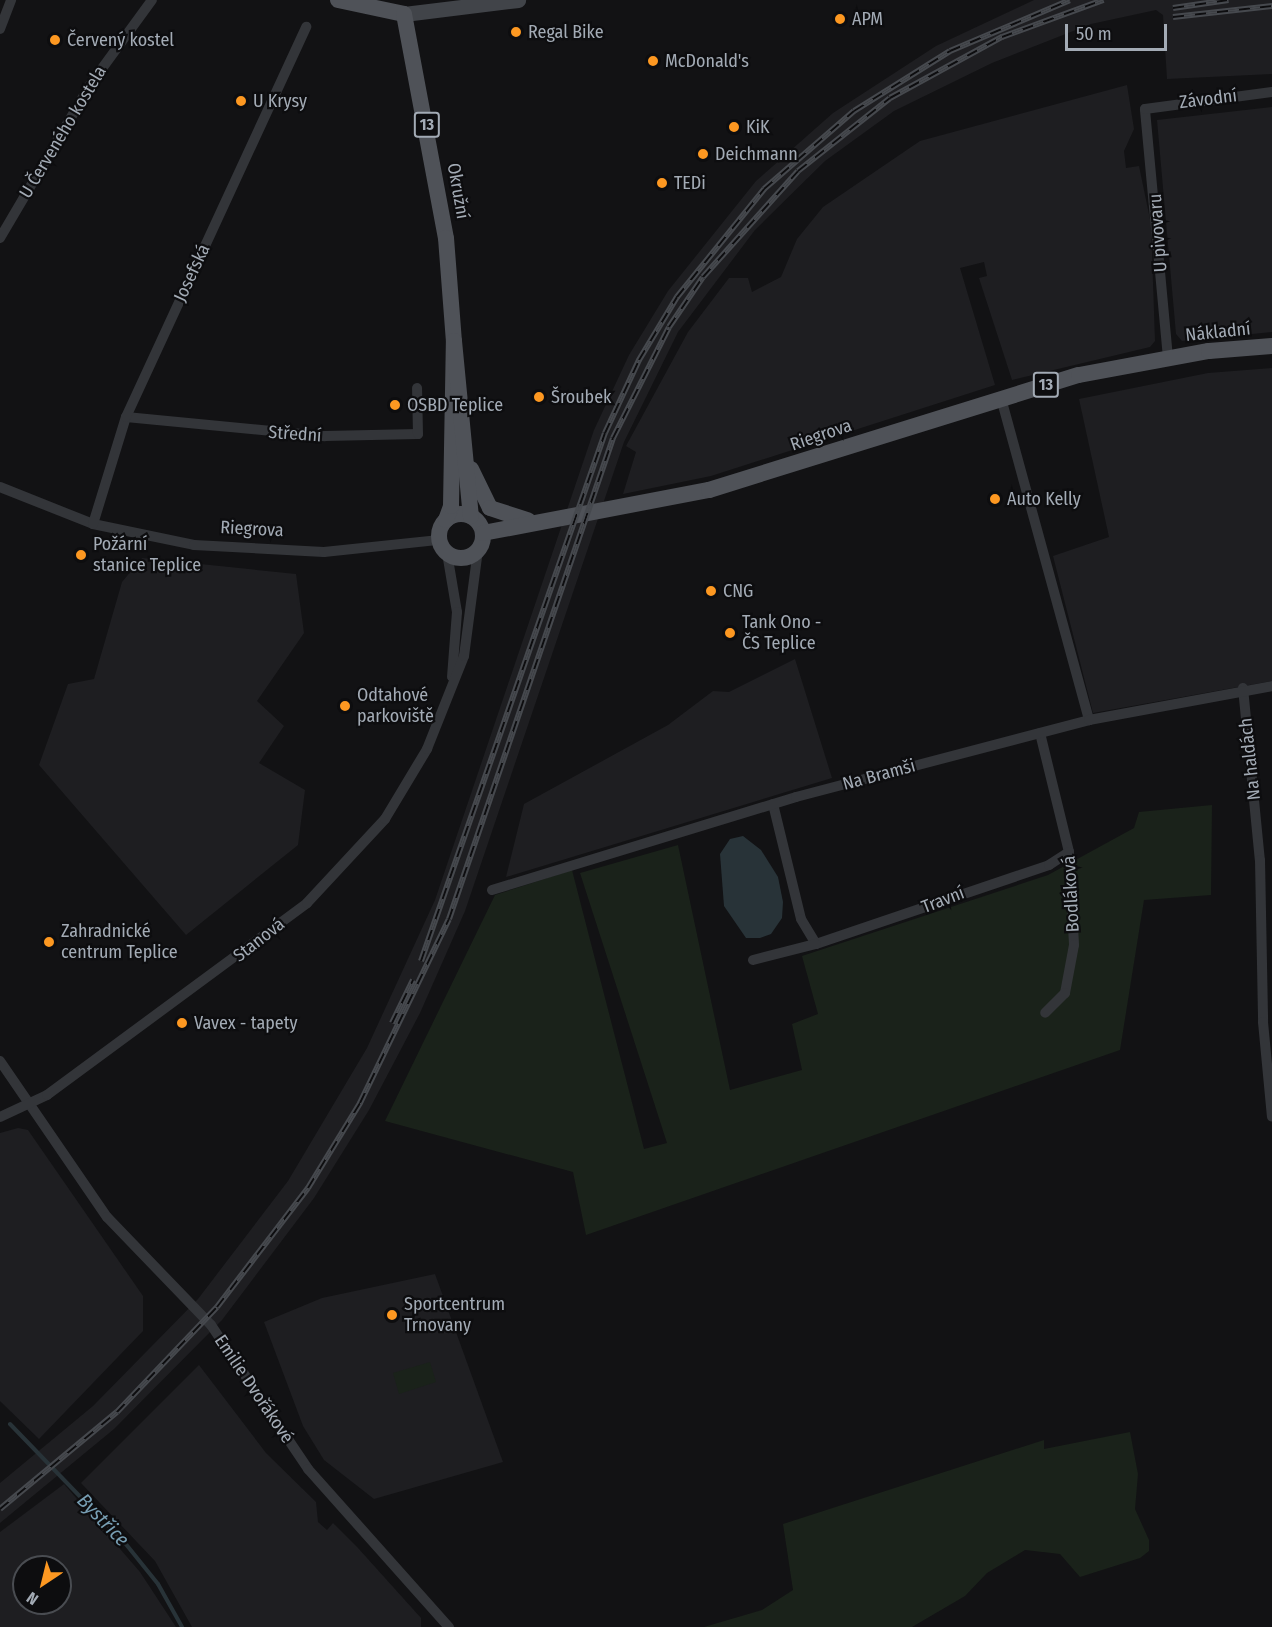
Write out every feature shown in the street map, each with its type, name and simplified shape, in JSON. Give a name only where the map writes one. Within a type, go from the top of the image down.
[{"type":"main road","points":[[338,0],[404,14],[518,0]]},
{"type":"main road","name":"Okružní","points":[[404,14],[446,238],[471,516]]},
{"type":"main road","name":"Okružní","points":[[446,520],[451,493],[448,421],[454,341]]},
{"type":"main road","name":"Nákladní","points":[[1168,358],[1272,346]]},
{"type":"main road","name":"Riegrova","points":[[483,533],[709,490],[1001,398],[1168,358]]},
{"type":"main road","name":"13","points":[[462,412],[472,474],[485,503],[504,516],[549,522]]},
{"type":"main road","points":[[443,547],[462,558],[478,550],[483,533],[471,516],[446,520]]},
{"type":"main road","name":"13","points":[[443,547],[446,520]]},
{"type":"street","points":[[0,29],[11,0]]},
{"type":"street","name":"U Červeného kostela","points":[[0,238],[90,85],[152,0]]},
{"type":"street","name":"Josefská","points":[[93,524],[126,417],[306,27]]},
{"type":"street","name":"Závodní","points":[[1145,109],[1272,92]]},
{"type":"street","name":"U pivovaru","points":[[1145,109],[1168,358]]},
{"type":"street","name":"Střední","points":[[126,417],[325,436],[418,434],[417,388]]},
{"type":"street","points":[[1001,398],[1089,720]]},
{"type":"street","name":"Riegrova","points":[[0,487],[93,524],[194,545],[268,550],[443,547]]},
{"type":"street","name":"Stanová","points":[[443,547],[457,612],[449,695]]},
{"type":"street","name":"Stanová","points":[[0,1117],[29,1106],[307,903],[399,799],[449,695],[469,639],[478,550]]},
{"type":"street","name":"Na Bramši","points":[[492,890],[773,804],[1089,720],[1243,688],[1272,686]]},
{"type":"street","name":"Na haldách","points":[[1243,688],[1260,860],[1263,1022],[1272,1117]]},
{"type":"street","name":"Bodláková","points":[[1040,733],[1069,852],[1074,956],[1065,993],[1045,1013]]},
{"type":"street","points":[[773,804],[801,919],[816,944]]},
{"type":"street","name":"Travní","points":[[753,960],[816,944],[1049,865],[1069,852]]},
{"type":"street","name":"Emilie Dvořákové","points":[[0,1060],[29,1106],[107,1217],[229,1348],[308,1469],[449,1627]]},
{"type":"shaded area","points":[[1034,0],[1272,0],[1272,74],[1167,79],[1163,15],[1156,10],[1091,24],[992,63],[894,111],[825,161],[755,230],[678,332],[624,442],[465,911],[420,1013],[369,1110],[314,1198],[222,1320],[114,1429],[0,1523],[0,1483],[93,1406],[198,1299],[288,1181],[367,1048],[435,900],[594,430],[629,355],[668,291],[756,181],[833,113],[936,46]]},
{"type":"shaded area","points":[[1127,85],[1134,129],[1124,151],[1126,168],[1139,166],[1151,224],[1155,341],[1150,347],[1012,380],[979,278],[987,276],[984,262],[960,268],[995,385],[711,476],[623,494],[636,452],[626,446],[688,332],[729,278],[748,278],[752,292],[781,277],[797,239],[823,207],[920,141]]},
{"type":"shaded area","points":[[1272,107],[1272,332],[1182,341],[1176,334],[1157,120]]},
{"type":"shaded area","points":[[1272,368],[1272,681],[1093,713],[1053,556],[1109,537],[1079,399],[1208,373]]},
{"type":"shaded area","points":[[142,558],[296,574],[304,633],[257,701],[284,726],[259,763],[305,790],[298,845],[186,935],[39,765],[68,684],[94,679],[122,582]]},
{"type":"shaded area","points":[[795,659],[832,778],[506,877],[524,804],[668,725],[713,691],[729,692]]},
{"type":"shaded area","points":[[1212,805],[1211,895],[1144,900],[1120,1050],[586,1235],[573,1172],[385,1121],[495,895],[572,870],[644,1149],[667,1143],[580,873],[678,845],[730,1090],[802,1070],[792,1024],[818,1014],[802,956],[1048,875],[1134,828],[1139,812]]},
{"type":"shaded area","points":[[743,836],[761,850],[778,877],[783,902],[782,918],[771,934],[760,938],[746,938],[724,906],[720,854],[730,839]]},
{"type":"shaded area","points":[[18,1128],[28,1130],[143,1296],[143,1331],[39,1439],[0,1401],[0,1133]]},
{"type":"shaded area","points":[[435,1274],[503,1462],[374,1499],[324,1460],[303,1426],[264,1322],[322,1298]]},
{"type":"shaded area","points":[[430,1362],[436,1382],[399,1394],[393,1373]]},
{"type":"shaded area","points":[[199,1365],[266,1453],[316,1502],[318,1522],[327,1530],[333,1523],[358,1548],[421,1618],[421,1627],[192,1627],[155,1561],[81,1483]]},
{"type":"shaded area","points":[[1130,1432],[1138,1474],[1135,1509],[1149,1540],[1149,1551],[1140,1558],[1080,1577],[1060,1554],[1025,1550],[987,1573],[965,1596],[912,1627],[704,1627],[762,1610],[793,1590],[783,1524],[1044,1440],[1044,1449]]},
{"type":"shaded area","points":[[64,1484],[140,1572],[176,1627],[0,1627],[0,1532]]},
{"type":"waterway","name":"Bystřice","points":[[10,1424],[125,1543],[158,1584],[182,1627]]},
{"type":"railway","points":[[421,961],[605,433],[639,360],[677,297],[764,189],[854,111],[950,51],[1070,0]]},
{"type":"railway","points":[[0,1509],[117,1412],[217,1307],[308,1188],[360,1103],[449,919],[613,438],[669,327],[703,277],[798,171],[890,98],[1002,37],[1103,0]]},
{"type":"railway","points":[[1173,8],[1228,0]]},
{"type":"railway","points":[[1173,17],[1272,6]]},
{"type":"railway","points":[[392,1023],[413,980]]},
{"type":"place","name":"APM","points":[[840,19]]},
{"type":"place","name":"Regal Bike","points":[[516,32]]},
{"type":"place","name":"Červený kostel","points":[[55,40]]},
{"type":"place","name":"McDonald's","points":[[653,61]]},
{"type":"place","name":"U Krysy","points":[[241,101]]},
{"type":"place","name":"KiK","points":[[734,127]]},
{"type":"place","name":"Deichmann","points":[[703,154]]},
{"type":"place","name":"TEDi","points":[[662,183]]},
{"type":"place","name":"Šroubek","points":[[539,397]]},
{"type":"place","name":"OSBD Teplice","points":[[395,405]]},
{"type":"place","name":"Auto Kelly","points":[[995,499]]},
{"type":"place","name":"Požární stanice Teplice","points":[[81,555]]},
{"type":"place","name":"CNG","points":[[711,591]]},
{"type":"place","name":"Tank Ono - ČS Teplice","points":[[730,633]]},
{"type":"place","name":"Odtahové parkoviště","points":[[345,706]]},
{"type":"place","name":"Zahradnické centrum Teplice","points":[[49,942]]},
{"type":"place","name":"Vavex - tapety","points":[[182,1023]]},
{"type":"place","name":"Sportcentrum Trnovany","points":[[392,1315]]}]
